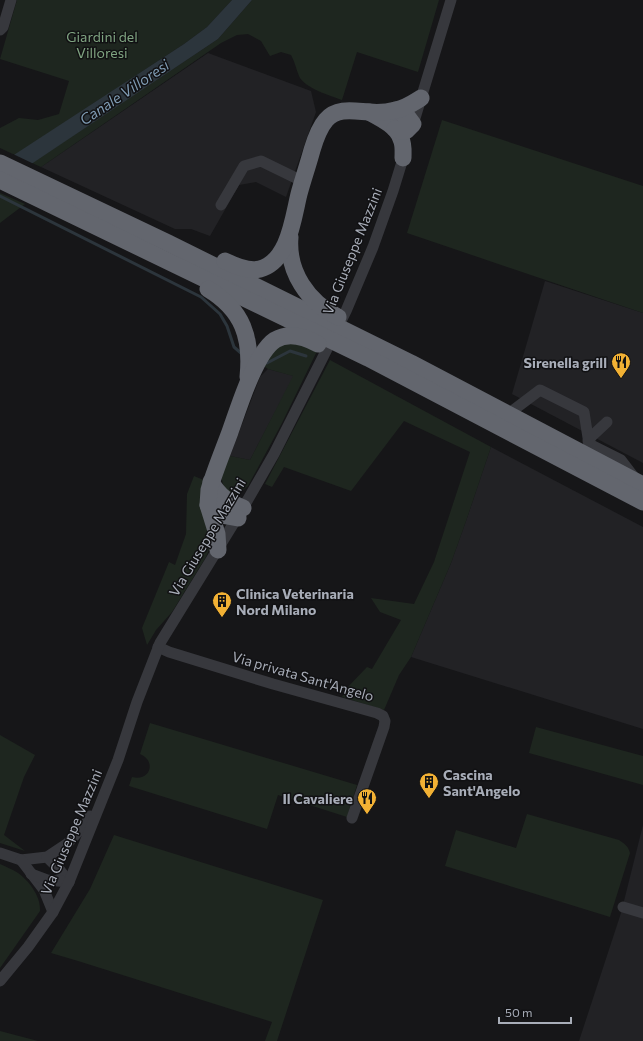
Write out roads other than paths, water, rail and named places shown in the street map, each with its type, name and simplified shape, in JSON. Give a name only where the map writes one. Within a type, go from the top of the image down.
[{"type":"highway","points":[[165,250],[189,245],[231,264],[244,268],[253,270],[260,269],[268,265],[282,251],[287,242],[302,181],[316,139],[326,120],[332,114],[341,111],[369,112],[396,110],[408,106],[421,98]]},
{"type":"highway","points":[[369,112],[395,129],[401,132],[406,131],[413,124],[407,116],[396,110]]},
{"type":"highway","points":[[395,129],[402,139],[403,158]]},
{"type":"highway","points":[[0,163],[28,176],[368,358],[643,502]]},
{"type":"highway","points":[[6,183],[165,250],[411,363],[640,483]]},
{"type":"highway","points":[[291,227],[290,256],[293,268],[298,279],[313,299],[332,314],[373,336],[411,363]]},
{"type":"highway","points":[[165,250],[163,262],[170,269],[205,287],[223,299],[239,318],[247,337],[249,347],[247,387]]},
{"type":"highway","points":[[218,550],[217,534],[208,505],[211,482],[247,387],[266,349],[275,340],[283,337],[296,336],[308,339],[358,363],[368,358]]},
{"type":"highway","points":[[211,482],[220,496],[229,502],[240,513]]},
{"type":"highway","points":[[208,505],[221,515],[240,513]]},
{"type":"street","points":[[0,30],[3,27],[3,20],[12,0]]},
{"type":"street","name":"Via Giuseppe Mazzini","points":[[0,981],[28,947],[53,912],[69,882],[118,760],[137,702],[158,647],[218,550],[274,454],[346,311],[376,239],[393,191],[451,0]]},
{"type":"street","points":[[221,205],[244,166],[261,161],[302,181]]},
{"type":"street","points":[[508,414],[540,390],[584,412],[589,444],[621,460],[640,483]]},
{"type":"street","points":[[588,441],[607,422]]},
{"type":"street","name":"Via privata Sant'Angelo","points":[[158,647],[169,652],[243,675],[383,716],[385,722],[384,727],[352,818]]},
{"type":"street","points":[[0,853],[21,860],[48,857],[68,843],[87,822],[101,791],[118,760]]},
{"type":"street","points":[[48,857],[69,882]]},
{"type":"street","points":[[21,860],[44,890],[53,912]]},
{"type":"street","points":[[31,874],[47,880],[69,882]]},
{"type":"street","points":[[624,907],[643,913]]},
{"type":"water","name":"Canale Villoresi","points":[[232,0],[252,0],[218,39],[0,185],[0,164],[184,44],[207,27]]},
{"type":"waterway","points":[[0,196],[201,297],[220,314],[227,326],[234,347],[242,354]]},
{"type":"waterway","points":[[267,363],[290,351],[306,356]]},
{"type":"place","name":"Sirenella grill","points":[[621,379]]},
{"type":"place","name":"Clinica Veterinaria Nord Milano","points":[[222,618]]},
{"type":"place","name":"Cascina Sant'Angelo","points":[[429,799]]},
{"type":"place","name":"Il Cavaliere","points":[[367,815]]},
{"type":"park label","name":"Giardini del Villoresi","points":[[102,44]]}]
